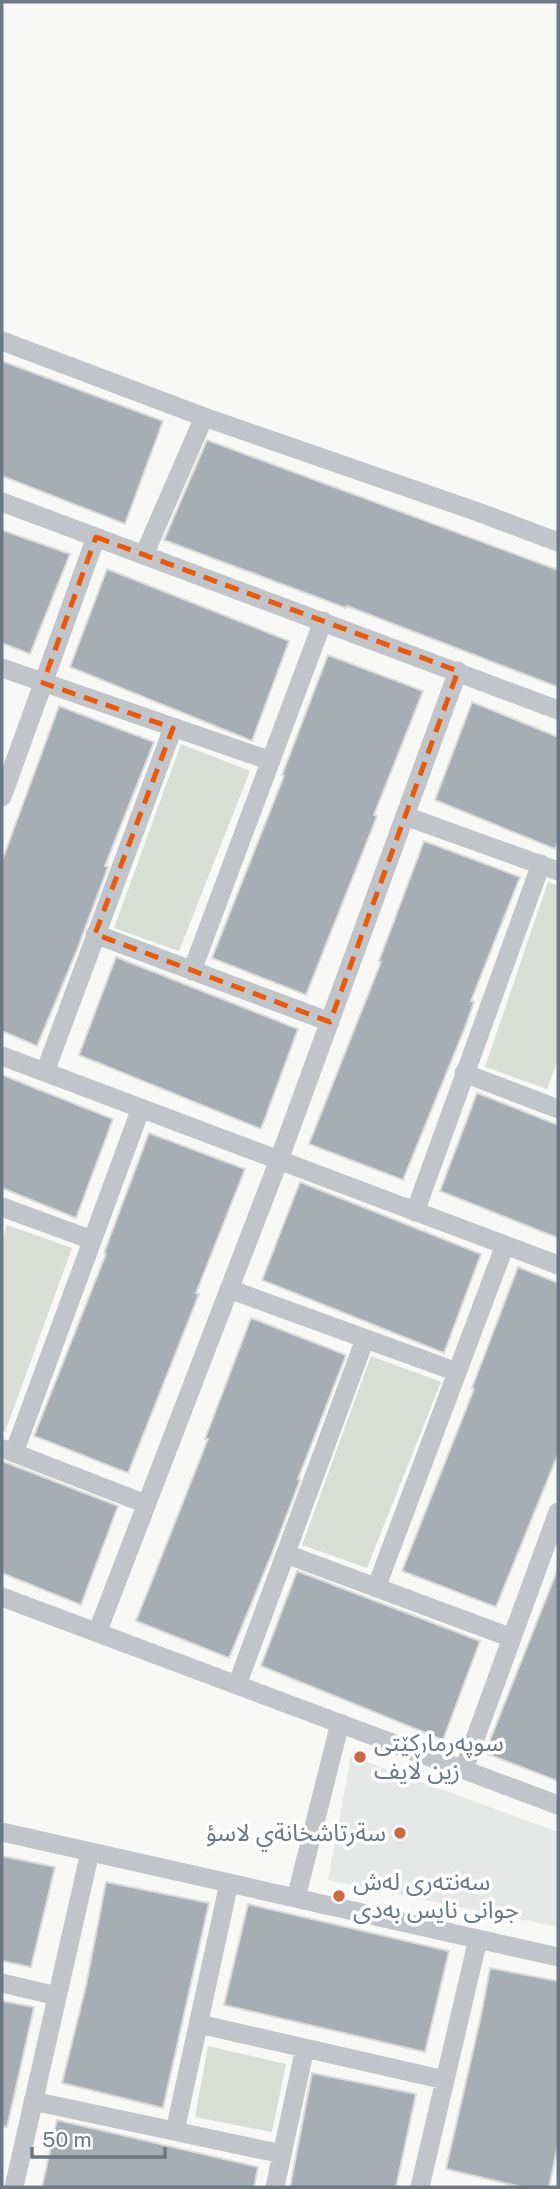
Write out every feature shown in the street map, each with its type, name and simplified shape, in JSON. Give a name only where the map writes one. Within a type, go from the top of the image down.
[{"type":"street","points":[[2,341],[204,417],[558,542]]},
{"type":"street","points":[[144,555],[204,417]]},
{"type":"street","points":[[2,502],[558,710]]},
{"type":"street","points":[[2,797],[96,537]]},
{"type":"street","points":[[192,971],[323,621]]},
{"type":"street","points":[[2,668],[271,761]]},
{"type":"street","points":[[97,1633],[279,1160],[458,671]]},
{"type":"street","points":[[45,1072],[173,728]]},
{"type":"street","points":[[405,816],[549,868],[464,1073],[415,1212]]},
{"type":"street","points":[[95,934],[330,1023]]},
{"type":"street","points":[[2,1056],[558,1265]]},
{"type":"street","points":[[464,1073],[558,1107]]},
{"type":"street","points":[[141,1108],[92,1240],[8,1450],[146,1504]]},
{"type":"street","points":[[2,1207],[92,1240]]},
{"type":"street","points":[[376,1588],[505,1245]]},
{"type":"street","points":[[229,1289],[457,1372]]},
{"type":"street","points":[[237,1685],[365,1339]]},
{"type":"street","points":[[464,1769],[558,1512]]},
{"type":"street","points":[[286,1554],[512,1638]]},
{"type":"street","points":[[2,1597],[558,1805]]},
{"type":"street","points":[[296,1898],[340,1723]]},
{"type":"street","points":[[2,1832],[558,1957]]},
{"type":"street","points":[[14,2187],[90,1852]]},
{"type":"street","points":[[175,2131],[229,1883]]},
{"type":"street","points":[[422,2187],[478,1939]]},
{"type":"street","points":[[2,1983],[57,1996]]},
{"type":"street","points":[[199,2024],[445,2080]]},
{"type":"street","points":[[275,2187],[305,2048]]},
{"type":"street","points":[[33,2101],[282,2154]]},
{"type":"highlighted area","points":[[96,537],[458,671],[330,1022],[95,934],[173,728],[43,683]]},
{"type":"shaded area","points":[[181,744],[250,771],[179,951],[114,928]]},
{"type":"shaded area","points":[[548,882],[558,885],[558,1059],[547,1089],[485,1067]]},
{"type":"shaded area","points":[[7,1225],[72,1248],[5,1432],[2,1431],[2,1240]]},
{"type":"shaded area","points":[[371,1356],[441,1382],[367,1568],[302,1545]]},
{"type":"shaded area","points":[[351,1756],[558,1832],[558,1927],[328,1880]]},
{"type":"shaded area","points":[[208,2046],[286,2064],[272,2132],[195,2117]]},
{"type":"building","points":[[2,361],[163,421],[125,524],[2,476]]},
{"type":"building","points":[[207,440],[558,570],[558,687],[347,606],[346,608],[164,540]]},
{"type":"building","points":[[2,530],[70,554],[30,654],[2,643]]},
{"type":"building","points":[[107,569],[289,641],[252,741],[70,667]]},
{"type":"building","points":[[328,655],[423,691],[306,995],[212,958],[284,776],[282,775]]},
{"type":"building","points":[[472,702],[558,737],[558,841],[555,849],[435,800]]},
{"type":"building","points":[[59,706],[154,742],[105,866],[108,867],[75,955],[37,1046],[2,1031],[2,861]]},
{"type":"building","points":[[424,841],[520,877],[471,1001],[474,1002],[464,1030],[403,1180],[309,1144],[381,962],[379,961]]},
{"type":"building","points":[[116,957],[298,1029],[261,1129],[79,1055]]},
{"type":"building","points":[[2,1075],[113,1119],[76,1218],[2,1188]]},
{"type":"building","points":[[477,1093],[558,1125],[558,1238],[440,1191]]},
{"type":"building","points":[[149,1133],[245,1169],[128,1473],[34,1436],[106,1254],[104,1253]]},
{"type":"building","points":[[300,1182],[481,1254],[444,1353],[262,1280]]},
{"type":"building","points":[[518,1267],[558,1283],[558,1454],[496,1607],[402,1571],[474,1389],[472,1388]]},
{"type":"building","points":[[251,1318],[346,1355],[273,1551],[229,1658],[136,1621],[208,1439],[205,1439]]},
{"type":"building","points":[[2,1461],[118,1506],[81,1605],[2,1573]]},
{"type":"building","points":[[297,1571],[480,1641],[443,1740],[261,1666]]},
{"type":"building","points":[[558,1571],[558,1781],[485,1753]]},
{"type":"building","points":[[2,1856],[55,1867],[31,1967],[2,1961]]},
{"type":"building","points":[[106,1882],[209,1903],[163,2108],[62,2083],[86,1986]]},
{"type":"building","points":[[248,1904],[449,1951],[425,2052],[224,2005]]},
{"type":"building","points":[[490,1968],[558,1981],[558,2145],[549,2187],[521,2187],[446,2169]]},
{"type":"building","points":[[2,2001],[34,2007],[7,2127],[2,2126]]},
{"type":"building","points":[[312,2073],[416,2094],[396,2187],[290,2187]]},
{"type":"building","points":[[57,2120],[258,2167],[254,2187],[42,2187]]},
{"type":"place","name":"سوپەرماركێتی زین ڵایف","points":[[360,1757]]},
{"type":"place","name":"سةرتاشخانةي لاسؤ","points":[[400,1833]]},
{"type":"place","name":"سەنتەری لەش جوانی نایس بەدی","points":[[339,1896]]}]
